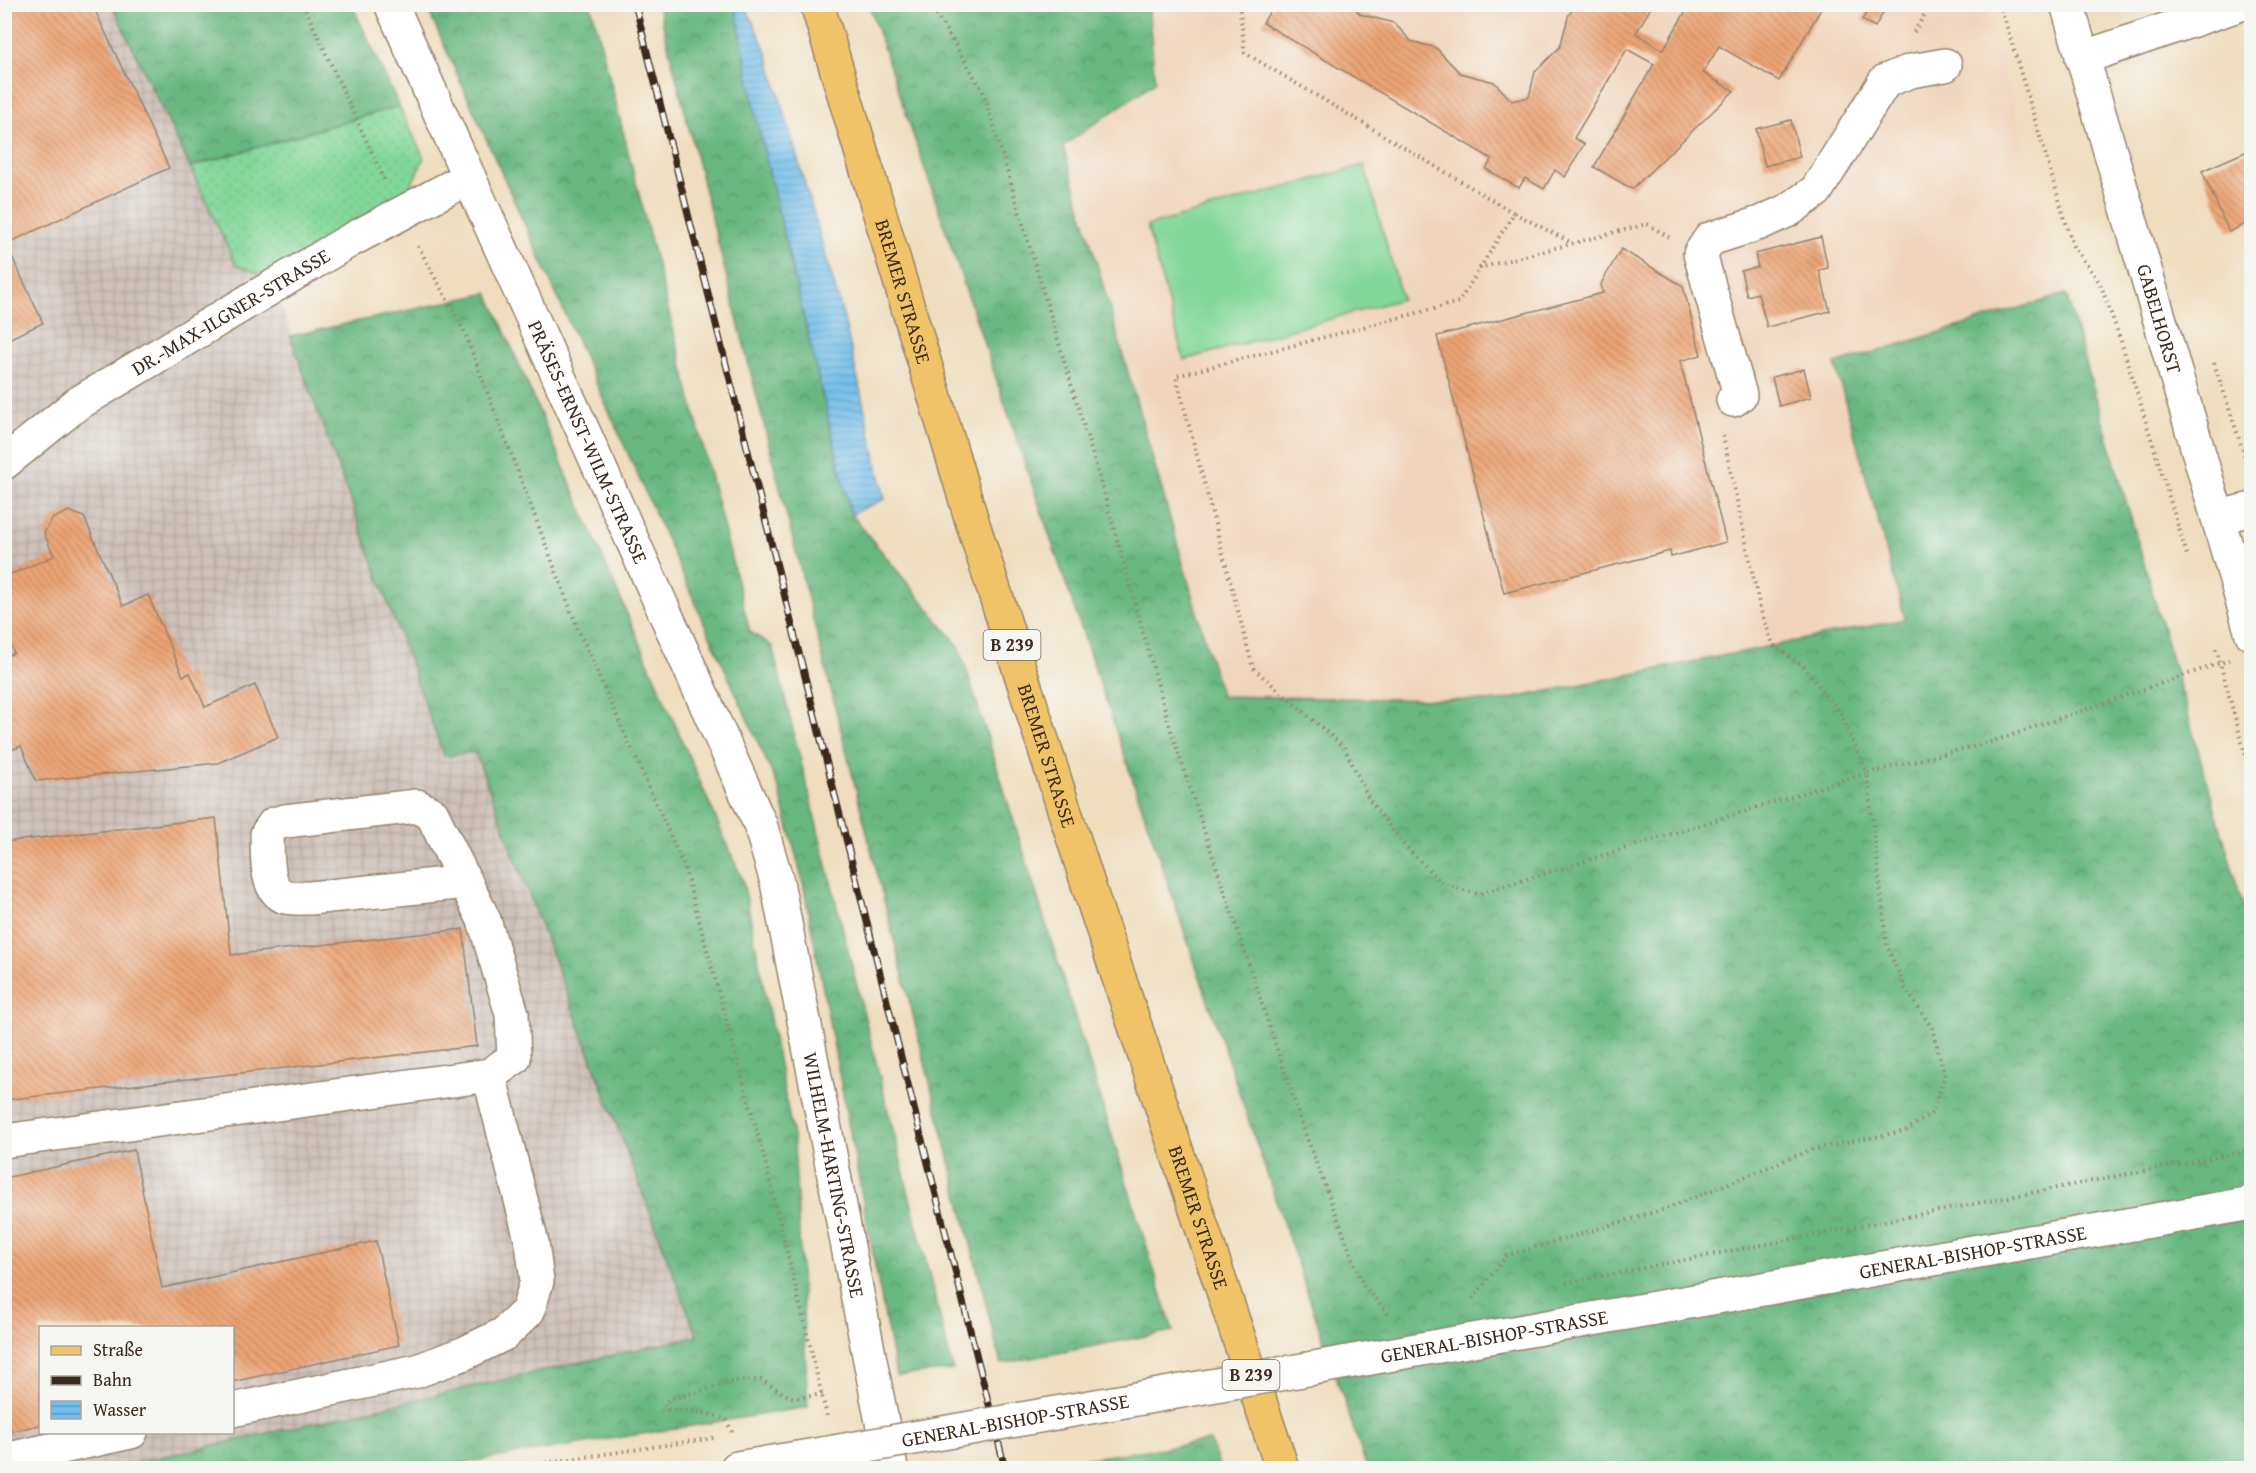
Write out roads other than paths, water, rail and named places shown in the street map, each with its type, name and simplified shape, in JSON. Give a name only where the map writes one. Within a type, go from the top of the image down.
[{"type":"main road","name":"BREMER STRASSE","points":[[817,4],[972,521],[1092,897],[1282,1468]]},
{"type":"street","name":"PRÄSES-ERNST-WILM-STRASSE","points":[[391,4],[760,824],[777,882]]},
{"type":"street","name":"GABELHORST","points":[[2067,4],[2249,614]]},
{"type":"street","points":[[2082,58],[2241,4]]},
{"type":"street","points":[[1733,400],[1740,395],[1700,254],[1710,239],[1760,223],[1789,210],[1816,191],[1885,81],[1911,71],[1945,65]]},
{"type":"street","name":"DR.-MAX-ILGNER-STRASSE","points":[[4,463],[77,404],[349,242],[468,178]]},
{"type":"street","points":[[2219,517],[2252,509]]},
{"type":"street","points":[[4,1141],[489,1075],[514,1058],[512,1014],[484,920],[466,882],[432,814],[417,806],[285,821],[274,824],[267,834],[270,876],[276,891],[286,897],[310,898],[466,882]]},
{"type":"street","name":"WILHELM-HARTING-STRASSE","points":[[777,882],[891,1468]]},
{"type":"street","points":[[234,1410],[417,1371],[465,1353],[504,1334],[528,1311],[537,1281],[532,1243],[489,1075]]},
{"type":"street","name":"GENERAL-BISHOP-STRASSE","points":[[737,1468],[828,1439],[1308,1369],[2252,1203]]},
{"type":"street","points":[[4,1461],[122,1434]]},
{"type":"water","points":[[735,5],[745,5],[767,53],[844,319],[885,499],[851,514],[758,126]]},
{"type":"railway","points":[[635,4],[1005,1468]]}]
